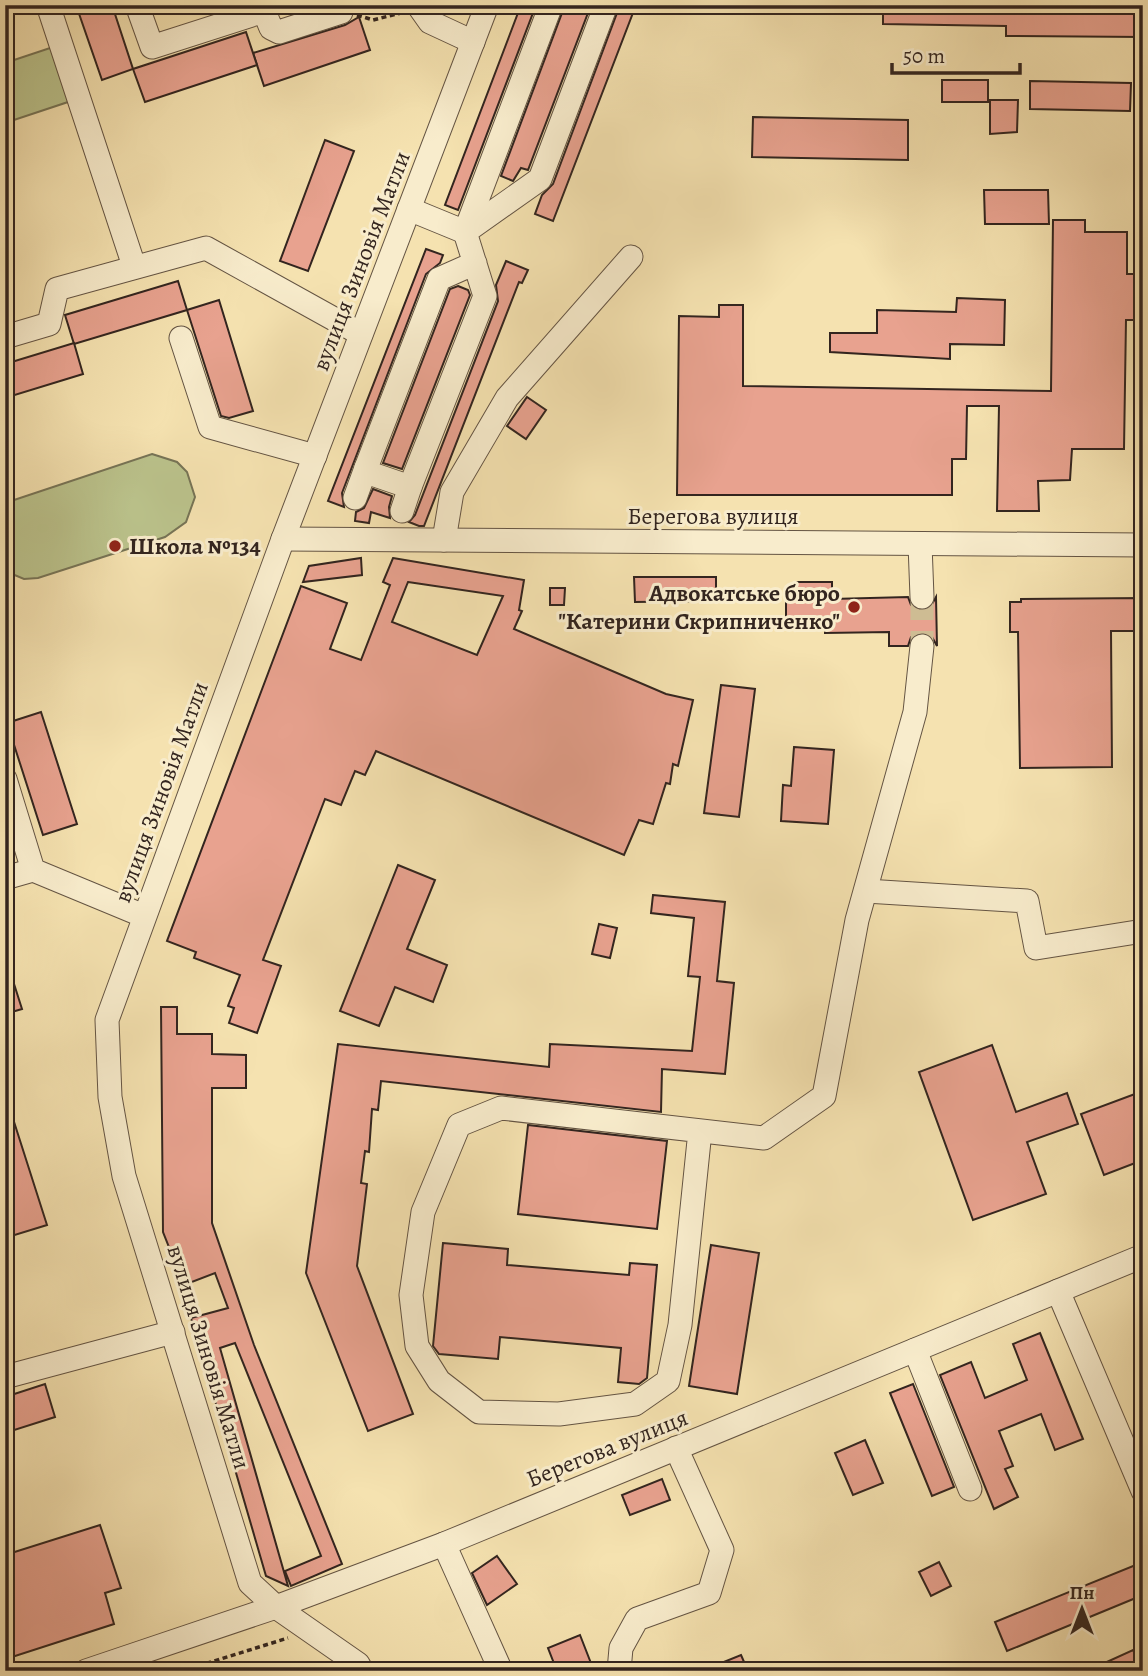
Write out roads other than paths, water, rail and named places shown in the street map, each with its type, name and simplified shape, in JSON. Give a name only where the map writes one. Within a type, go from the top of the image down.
[{"type":"street","points":[[48,5],[134,266]]},
{"type":"street","points":[[137,5],[152,47],[264,11],[271,28],[279,32],[340,8]]},
{"type":"street","name":"вулиця Зиновія Матли","points":[[362,1671],[358,1664],[276,1607],[250,1583],[124,1176],[110,1097],[107,1020],[283,539],[487,5]]},
{"type":"street","points":[[402,511],[485,296],[465,232],[551,5]]},
{"type":"street","points":[[465,232],[540,179],[606,5]]},
{"type":"street","points":[[418,7],[430,22],[473,42]]},
{"type":"street","points":[[409,209],[465,232]]},
{"type":"street","points":[[5,337],[49,324],[57,289],[206,248],[361,334]]},
{"type":"street","points":[[444,541],[452,492],[507,398],[631,257]]},
{"type":"street","points":[[355,498],[439,279],[475,263]]},
{"type":"street","points":[[181,338],[210,427],[315,456]]},
{"type":"street","points":[[366,468],[369,473],[410,488]]},
{"type":"street","name":"Берегова вулиця","points":[[283,539],[1143,545]]},
{"type":"street","points":[[920,544],[922,597]]},
{"type":"street","points":[[700,1131],[680,1325],[668,1381],[635,1404],[559,1414],[479,1412],[439,1381],[417,1346],[411,1295],[423,1212],[459,1125],[501,1108],[764,1138],[824,1097],[866,891],[915,712],[922,646]]},
{"type":"street","points":[[5,779],[33,870]]},
{"type":"street","points":[[5,878],[33,870],[144,916]]},
{"type":"street","points":[[866,891],[1027,901],[1036,948],[1143,931]]},
{"type":"street","name":"Берегова вулиця","points":[[86,1671],[276,1607],[444,1544],[1143,1256]]},
{"type":"street","points":[[1058,1291],[1142,1485]]},
{"type":"street","points":[[5,1377],[173,1332]]},
{"type":"street","points":[[915,1350],[970,1489]]},
{"type":"street","points":[[619,1671],[621,1648],[637,1619],[709,1593],[722,1550],[676,1448]]},
{"type":"street","points":[[444,1544],[501,1671]]},
{"type":"tunnel","points":[[922,597],[922,646]]},
{"type":"place","name":"Школа №134","points":[[115,546]]},
{"type":"place","name":"Адвокатське бюро \"Катерини Скрипниченко\"","points":[[854,607]]}]
